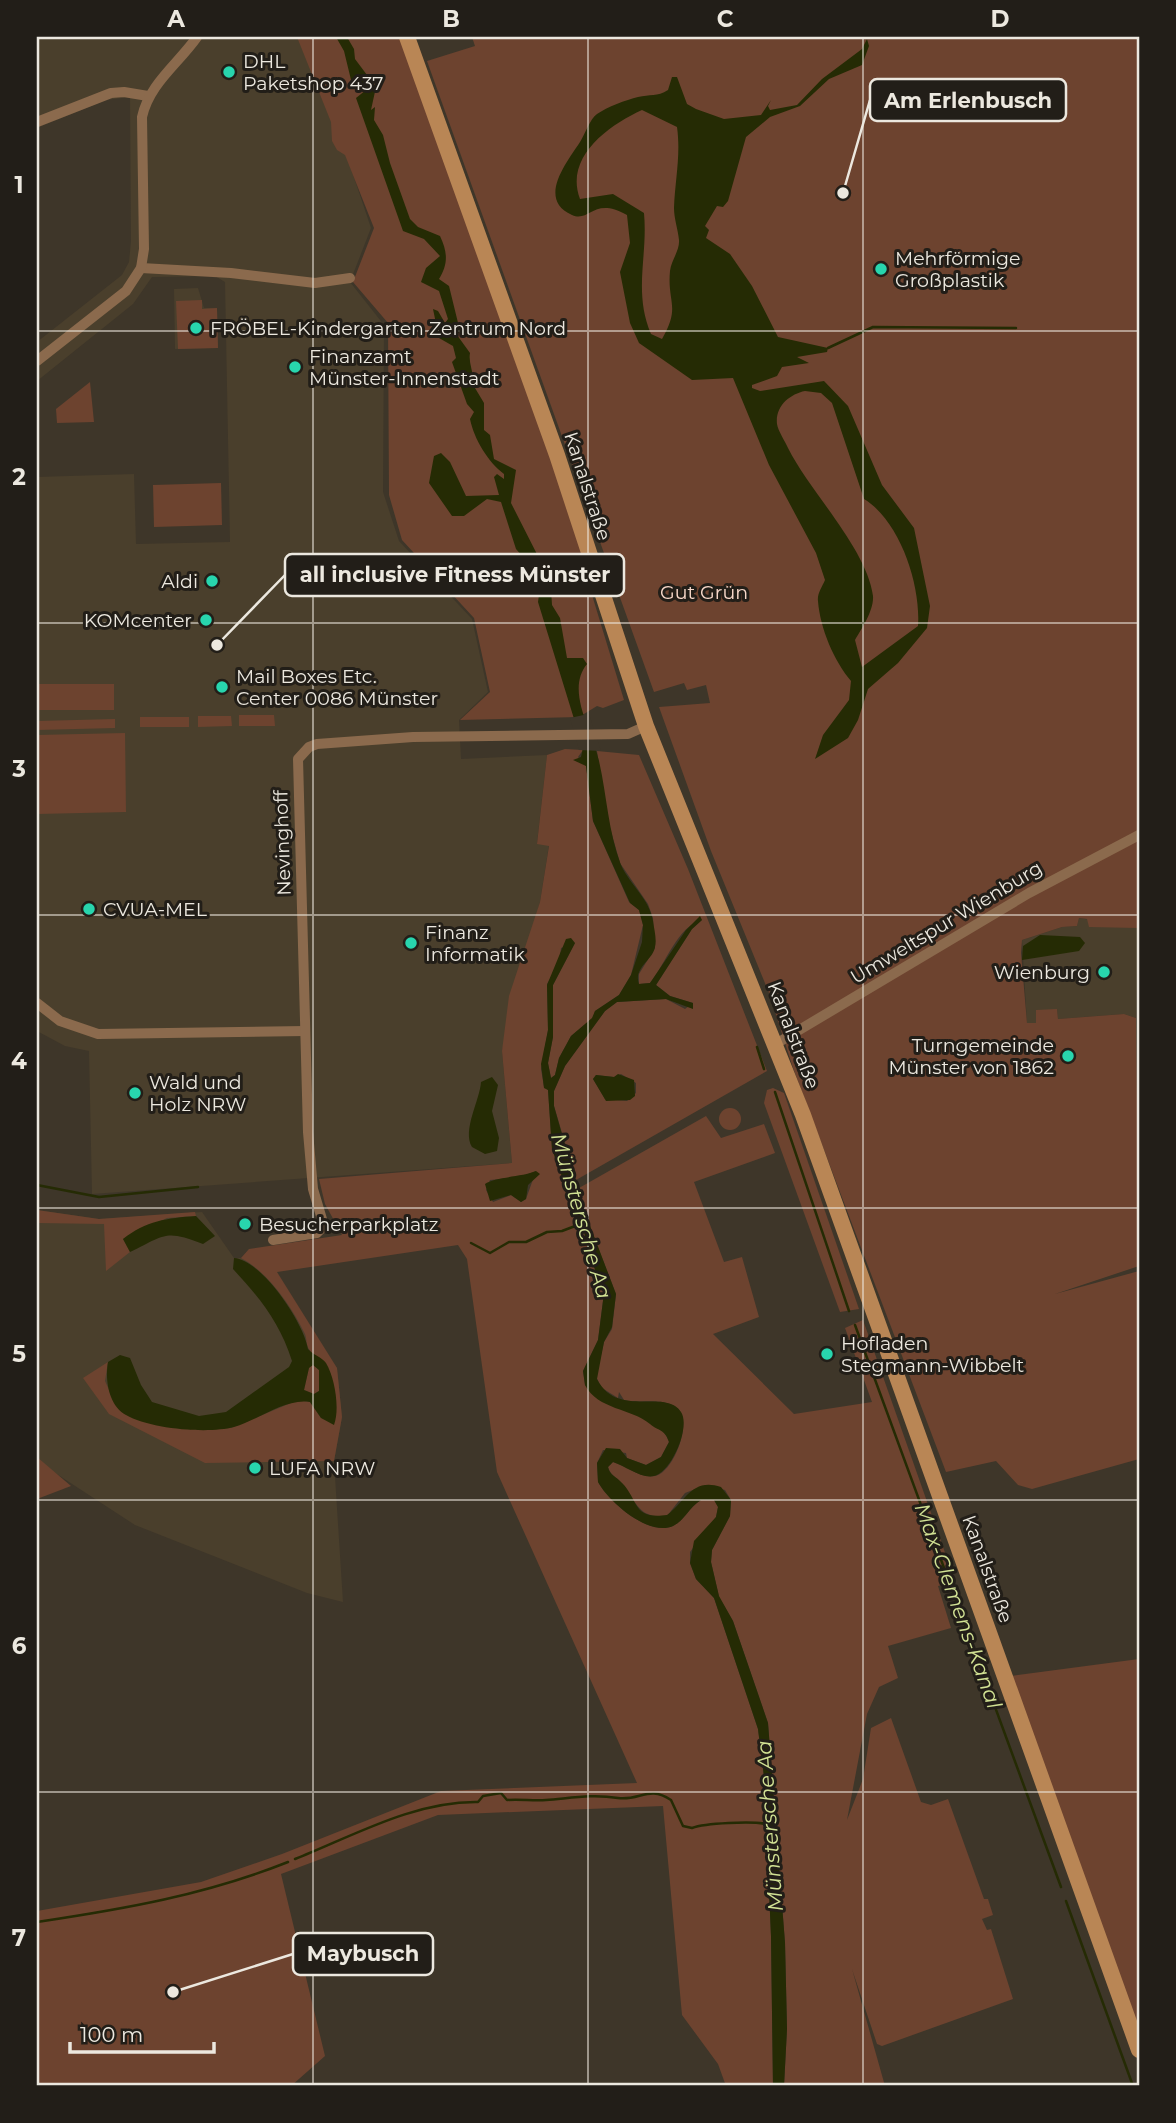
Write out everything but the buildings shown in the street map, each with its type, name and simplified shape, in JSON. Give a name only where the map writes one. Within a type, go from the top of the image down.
[{"type":"main road","name":"Kanalstraße","points":[[407,37],[557,456],[646,726],[807,1128],[1139,2050]]},
{"type":"street","points":[[37,360],[126,291],[141,268],[145,211],[142,117],[148,96],[197,37]]},
{"type":"street","points":[[37,122],[111,93],[148,96]]},
{"type":"street","points":[[141,268],[231,273],[315,283],[350,278]]},
{"type":"street","name":"Nevinghoff","points":[[273,1240],[317,1233],[324,1226],[311,1173],[298,770],[298,759],[303,752],[317,744],[561,733],[628,734],[646,726]]},
{"type":"street","name":"Umweltspur Wienburg","points":[[775,1045],[1040,886],[1139,835]]},
{"type":"street","points":[[37,1003],[60,1021],[98,1034],[305,1031]]},
{"type":"shaded area","points":[[37,37],[307,37],[371,228],[350,282],[384,325],[383,492],[399,541],[472,619],[488,692],[459,720],[461,759],[547,755],[537,843],[549,845],[540,902],[502,1051],[512,1163],[92,1194],[89,1051],[65,1046],[37,1031],[37,477],[134,474],[136,544],[230,542],[225,282],[215,276],[152,277],[133,304],[37,381],[37,342],[122,275],[129,262],[131,241],[130,97],[106,100],[37,128]]},
{"type":"shaded area","name":"FRÖBEL-Kindergarten Zentrum Nord","points":[[198,288],[204,308],[217,308],[218,348],[175,349],[174,289]]},
{"type":"shaded area","points":[[1079,918],[1138,928],[1136,1018],[1124,1014],[1058,1019],[1057,1009],[1037,1023],[1027,1023],[1022,940],[1062,927],[1077,926]]},
{"type":"shaded area","points":[[37,1210],[99,1219],[202,1212],[234,1258],[242,1258],[249,1249],[337,1368],[342,1417],[334,1461],[343,1602],[307,1593],[135,1525],[43,1465],[37,1457]]},
{"type":"green space","points":[[297,37],[401,37],[541,427],[581,546],[592,595],[624,700],[603,708],[597,706],[579,717],[460,720],[490,692],[474,618],[402,540],[389,495],[388,323],[353,282],[374,228],[345,155],[337,150],[332,141],[331,122]]},
{"type":"green space","name":"Gut Grün","points":[[472,37],[1139,37],[1139,937],[1138,928],[1089,927],[1087,919],[1079,918],[1077,926],[1062,927],[1022,940],[1021,953],[1027,1023],[1036,1023],[1036,1010],[1057,1009],[1058,1019],[1124,1014],[1136,1018],[1139,1266],[1055,1294],[1139,1271],[1139,1459],[1032,1489],[1018,1485],[996,1461],[946,1472],[793,1068],[769,993],[711,851],[659,707],[710,703],[706,685],[687,690],[684,683],[654,692],[427,61],[475,46]]},
{"type":"green space","name":"FRÖBEL-Kindergarten Zentrum Nord","points":[[202,300],[202,309],[217,308],[218,348],[178,349],[176,301]]},
{"type":"green space","points":[[90,382],[94,422],[57,423],[56,409]]},
{"type":"green space","points":[[221,483],[222,525],[154,527],[153,485]]},
{"type":"green space","points":[[37,684],[114,684],[114,710],[37,710]]},
{"type":"green space","points":[[239,715],[274,715],[275,726],[239,726]]},
{"type":"green space","points":[[198,716],[231,716],[232,726],[198,727]]},
{"type":"green space","points":[[140,717],[189,717],[189,727],[140,727]]},
{"type":"green space","points":[[115,719],[115,728],[37,730],[37,721]]},
{"type":"green space","points":[[125,733],[126,812],[37,814],[37,735]]},
{"type":"green space","points":[[565,749],[583,750],[578,757],[586,766],[593,821],[629,902],[639,910],[643,925],[631,975],[619,995],[595,1011],[593,1018],[571,1036],[559,1058],[555,1075],[551,1078],[548,1063],[553,1037],[553,985],[575,943],[561,948],[559,962],[547,984],[548,1030],[541,1069],[544,1087],[548,1090],[552,1149],[576,1215],[583,1226],[588,1251],[604,1293],[598,1340],[583,1371],[585,1385],[606,1402],[655,1423],[669,1442],[661,1457],[646,1465],[627,1458],[626,1453],[603,1450],[597,1463],[598,1482],[620,1508],[653,1527],[673,1526],[701,1500],[714,1500],[718,1507],[716,1517],[690,1552],[690,1563],[696,1579],[714,1598],[758,1729],[764,1777],[771,1936],[773,2086],[726,2086],[718,2064],[682,2015],[663,1806],[438,1815],[281,1874],[325,2056],[291,2086],[37,2086],[37,1911],[201,1882],[282,1854],[441,1791],[637,1783],[497,1472],[467,1259],[458,1245],[277,1272],[337,1368],[342,1417],[334,1461],[205,1463],[109,1414],[83,1378],[108,1362],[105,1381],[113,1399],[231,1428],[298,1400],[310,1402],[321,1418],[331,1374],[307,1346],[300,1324],[278,1291],[261,1272],[241,1258],[249,1249],[342,1235],[325,1204],[319,1179],[512,1163],[502,1051],[509,996],[540,902],[549,846],[537,844],[547,755]],"holes":[[[536,1171],[526,1199],[521,1202],[511,1195],[493,1202],[486,1190],[490,1180],[521,1177]]]},
{"type":"green space","points":[[597,751],[639,755],[688,869],[767,1071],[576,1180],[554,1106],[554,1091],[565,1066],[605,1011],[617,1002],[666,999],[685,1009],[693,1003],[670,996],[656,985],[692,929],[702,920],[693,923],[679,937],[650,983],[639,984],[639,974],[655,948],[653,918],[648,904],[620,863],[607,817]],"holes":[[[621,1074],[636,1083],[636,1093],[627,1101],[605,1099],[593,1079],[596,1075],[614,1077]]]},
{"type":"green space","points":[[773,1088],[784,1093],[859,1309],[840,1312],[764,1103],[767,1090]]},
{"type":"green space","points":[[730,1108],[738,1111],[741,1119],[738,1127],[730,1130],[722,1127],[719,1119],[722,1111]]},
{"type":"green space","points":[[706,1116],[721,1138],[764,1124],[775,1153],[694,1182],[724,1262],[742,1257],[759,1317],[713,1334],[794,1414],[872,1402],[845,1328],[863,1320],[955,1581],[938,1586],[951,1628],[888,1646],[898,1678],[879,1687],[867,1714],[847,1820],[863,1779],[871,1728],[891,1718],[921,1802],[931,1805],[948,1799],[984,1899],[988,1899],[993,1915],[982,1919],[987,1930],[991,1929],[1013,1999],[882,2046],[877,2044],[852,1969],[885,2086],[784,2086],[787,2029],[785,1943],[768,1723],[733,1621],[719,1597],[711,1562],[712,1550],[730,1516],[731,1500],[725,1490],[706,1485],[685,1493],[667,1516],[651,1515],[637,1505],[608,1467],[613,1462],[644,1476],[662,1473],[679,1446],[683,1424],[682,1415],[677,1408],[659,1402],[624,1400],[619,1392],[618,1398],[602,1388],[596,1377],[604,1342],[612,1329],[616,1294],[583,1208],[579,1188]]},
{"type":"green space","points":[[37,1210],[99,1219],[195,1212],[196,1216],[167,1218],[123,1239],[130,1252],[106,1271],[104,1224],[37,1223]]},
{"type":"green space","points":[[313,1365],[319,1370],[319,1391],[314,1394],[304,1390],[309,1367]]},
{"type":"green space","points":[[37,1457],[71,1486],[37,1499]]},
{"type":"green space","points":[[1139,1659],[1139,2029],[1011,1676]]},
{"type":"water","name":"Münstersche Aa","points":[[336,37],[347,37],[354,49],[355,59],[376,87],[371,110],[375,107],[374,120],[383,135],[410,219],[418,227],[440,236],[443,242],[445,263],[439,279],[449,286],[460,331],[457,335],[470,353],[472,383],[484,403],[484,430],[490,435],[494,459],[516,470],[511,503],[543,566],[550,574],[552,605],[560,618],[567,658],[583,658],[587,664],[581,675],[580,699],[599,761],[613,839],[621,865],[648,905],[655,931],[655,947],[639,973],[639,984],[650,983],[686,930],[700,916],[702,920],[692,929],[656,985],[670,996],[693,1003],[693,1009],[666,999],[617,1002],[605,1011],[565,1066],[554,1091],[554,1106],[581,1202],[616,1294],[612,1327],[604,1342],[597,1379],[606,1391],[616,1398],[674,1405],[681,1412],[683,1419],[678,1448],[667,1467],[660,1473],[644,1476],[613,1462],[608,1467],[609,1470],[627,1489],[642,1512],[656,1516],[667,1515],[690,1492],[703,1485],[721,1487],[731,1500],[730,1516],[712,1550],[711,1562],[719,1596],[733,1621],[768,1723],[785,1943],[787,2029],[784,2086],[773,2086],[771,1936],[764,1777],[758,1729],[714,1598],[696,1579],[690,1563],[694,1541],[716,1517],[718,1507],[714,1500],[701,1500],[673,1526],[653,1527],[620,1508],[598,1482],[597,1463],[606,1448],[620,1449],[627,1458],[646,1465],[661,1457],[669,1442],[661,1431],[634,1415],[606,1404],[585,1385],[583,1371],[598,1340],[604,1293],[588,1251],[583,1226],[576,1215],[552,1149],[548,1090],[544,1088],[541,1064],[548,1030],[547,985],[566,939],[571,938],[575,943],[553,985],[553,1037],[548,1063],[551,1078],[555,1075],[559,1058],[571,1036],[592,1018],[595,1011],[619,995],[631,975],[642,942],[643,925],[639,910],[630,903],[593,821],[586,766],[573,760],[581,757],[583,748],[538,602],[539,595],[528,577],[530,574],[543,589],[539,575],[516,549],[501,502],[487,499],[464,516],[452,516],[429,483],[434,456],[441,453],[450,462],[466,496],[499,495],[494,477],[497,474],[504,479],[504,474],[487,457],[478,442],[470,419],[474,412],[467,404],[452,362],[456,358],[453,346],[439,338],[433,309],[438,311],[445,323],[448,319],[439,291],[421,282],[426,268],[440,256],[424,239],[403,231],[356,98],[366,90],[352,84],[344,51]]},
{"type":"water","points":[[867,39],[869,46],[862,65],[829,79],[800,106],[770,117],[746,137],[728,201],[723,207],[717,206],[705,226],[709,230],[706,238],[730,254],[752,286],[778,337],[828,348],[827,352],[797,357],[809,363],[782,367],[777,376],[752,385],[752,388],[760,391],[824,381],[848,406],[882,485],[914,528],[930,606],[927,628],[898,663],[868,689],[858,720],[848,738],[815,759],[823,735],[849,700],[851,681],[825,633],[818,598],[825,580],[816,553],[769,465],[733,378],[692,380],[639,343],[630,323],[620,272],[630,243],[627,215],[607,208],[578,217],[572,215],[556,200],[556,190],[563,169],[594,116],[622,102],[668,90],[672,77],[677,77],[687,104],[696,109],[724,119],[761,115],[771,100],[768,106],[770,110],[797,105],[822,79],[862,49]],"holes":[[[642,110],[677,127],[678,137],[674,208],[679,244],[670,271],[671,319],[662,339],[651,334],[643,303],[644,213],[613,194],[580,199],[577,184],[578,169],[593,144],[616,124]],[[805,391],[821,393],[832,403],[864,499],[877,509],[898,538],[906,555],[916,592],[918,626],[862,667],[855,640],[872,607],[873,596],[869,578],[849,540],[798,465],[777,424],[781,406],[794,395]]]},
{"type":"water","points":[[1040,935],[1080,937],[1085,943],[1079,951],[1022,960],[1023,946]]},
{"type":"water","points":[[618,1074],[634,1080],[635,1096],[630,1100],[606,1101],[593,1079],[596,1075],[614,1077]]},
{"type":"water","points":[[492,1077],[498,1085],[492,1111],[499,1138],[497,1151],[485,1154],[472,1147],[469,1132],[481,1082]]},
{"type":"water","points":[[536,1171],[540,1174],[528,1185],[526,1199],[521,1202],[511,1195],[490,1201],[485,1184]]},
{"type":"water","points":[[196,1216],[215,1236],[203,1244],[172,1235],[151,1241],[130,1252],[123,1239],[140,1228],[157,1222]]},
{"type":"water","points":[[234,1258],[245,1261],[269,1281],[299,1324],[308,1349],[326,1363],[336,1394],[334,1425],[321,1418],[310,1402],[291,1403],[234,1427],[210,1430],[149,1424],[126,1415],[115,1405],[109,1391],[107,1369],[108,1362],[120,1355],[130,1358],[141,1385],[152,1402],[199,1416],[226,1412],[289,1367],[292,1361],[275,1323],[233,1269]],"holes":[[[313,1365],[319,1370],[319,1391],[314,1394],[304,1390],[309,1368]]]},
{"type":"pier","points":[[588,714],[601,751],[579,750],[570,718]]},
{"type":"waterway","points":[[828,348],[873,327],[1016,328]]},
{"type":"waterway","name":"Max-Clemens-Kanal","points":[[757,1047],[764,1069]]},
{"type":"waterway","name":"Max-Clemens-Kanal","points":[[775,1092],[849,1311]]},
{"type":"waterway","points":[[37,1185],[99,1197],[198,1187]]},
{"type":"waterway","name":"Münstersche Aa","points":[[471,1243],[490,1253],[509,1242],[526,1242],[547,1232],[562,1231],[583,1223]]},
{"type":"waterway","name":"Max-Clemens-Kanal","points":[[855,1325],[1061,1887]]},
{"type":"waterway","name":"Münstersche Aa","points":[[295,1859],[407,1814],[454,1803],[478,1802],[483,1796],[501,1793],[507,1800],[591,1796],[626,1798],[657,1794],[671,1800],[683,1826],[692,1828],[729,1823],[766,1824]]},
{"type":"waterway","points":[[37,1922],[164,1900],[257,1874],[288,1862]]},
{"type":"waterway","name":"Max-Clemens-Kanal","points":[[1066,1901],[1133,2086]]},
{"type":"place","name":"DHL Paketshop 437","points":[[229,72]]},
{"type":"place","name":"Am Erlenbusch","points":[[843,193]]},
{"type":"place","name":"Mehrförmige Großplastik","points":[[881,269]]},
{"type":"place","name":"FRÖBEL-Kindergarten Zentrum Nord","points":[[196,328]]},
{"type":"place","name":"Finanzamt Münster-Innenstadt","points":[[295,367]]},
{"type":"place","name":"Aldi","points":[[212,581]]},
{"type":"place","name":"KOMcenter","points":[[206,620]]},
{"type":"place","name":"all inclusive Fitness Münster","points":[[217,645]]},
{"type":"place","name":"Mail Boxes Etc. Center 0086 Münster","points":[[222,687]]},
{"type":"place","name":"CVUA-MEL","points":[[89,909]]},
{"type":"place","name":"Finanz Informatik","points":[[411,943]]},
{"type":"place","name":"Wienburg","points":[[1104,972]]},
{"type":"place","name":"Turngemeinde Münster von 1862","points":[[1068,1056]]},
{"type":"place","name":"Wald und Holz NRW","points":[[135,1093]]},
{"type":"place","name":"Besucherparkplatz","points":[[245,1224]]},
{"type":"place","name":"Hofladen Stegmann-Wibbelt","points":[[827,1354]]},
{"type":"place","name":"LUFA NRW","points":[[255,1468]]},
{"type":"place","name":"Maybusch","points":[[173,1992]]}]
